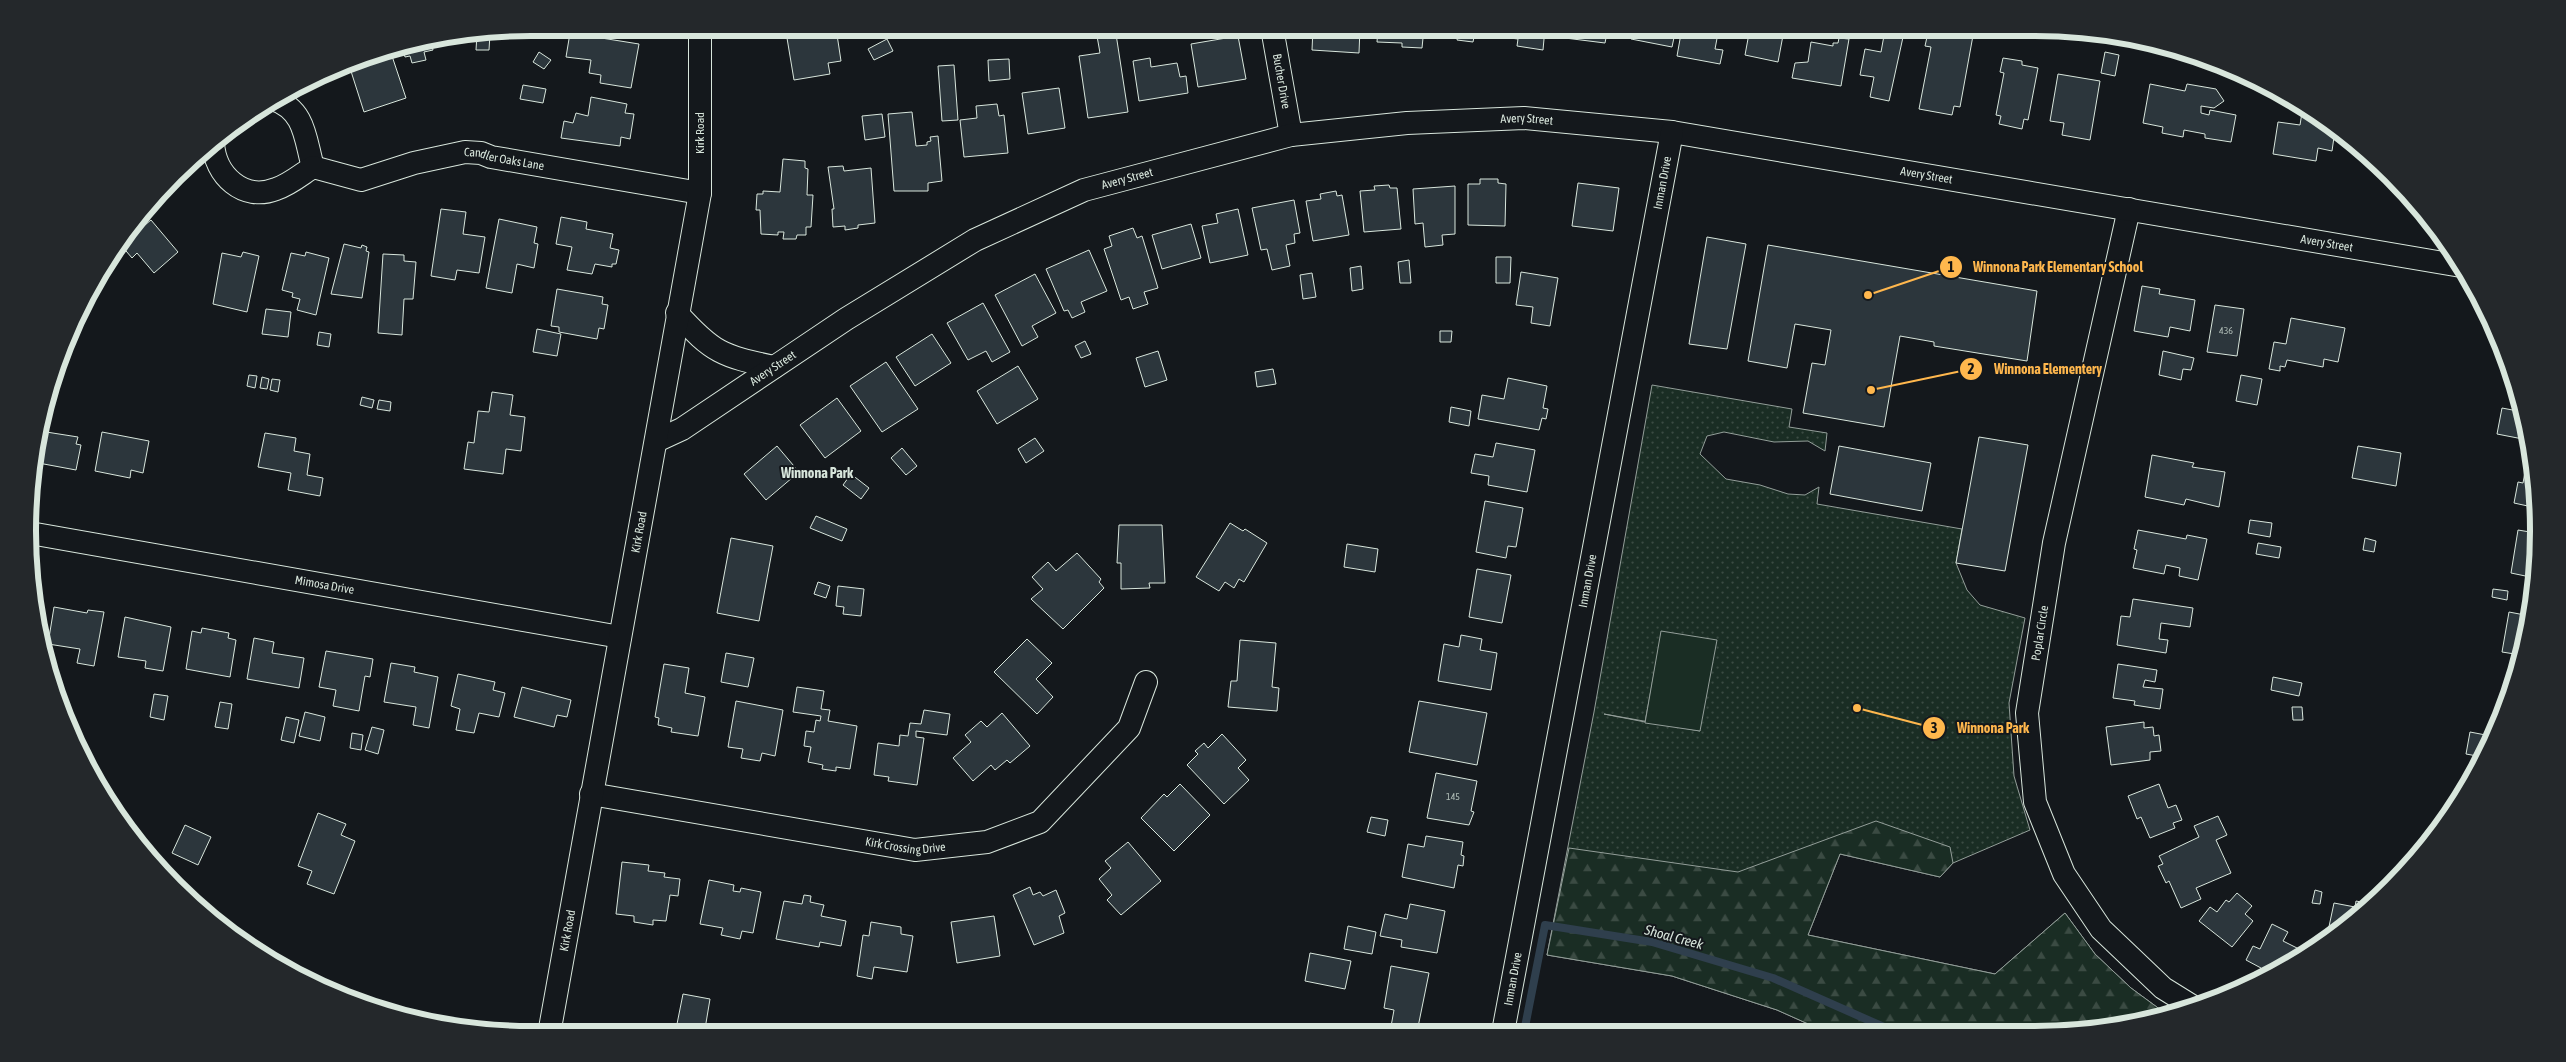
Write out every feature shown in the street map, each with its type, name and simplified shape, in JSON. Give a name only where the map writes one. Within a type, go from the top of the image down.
[{"type":"street","name":"Kirk Road","points":[[550,1026],[700,193],[700,36]]},
{"type":"street","name":"Bucher Drive","points":[[1273,36],[1292,135]]},
{"type":"street","points":[[214,152],[220,171],[231,182],[245,190],[261,192],[277,189],[313,167],[303,124],[294,112],[284,103]]},
{"type":"street","name":"Avery Street","points":[[656,441],[682,429],[846,319],[975,240],[1084,190],[1292,135],[1407,123],[1524,118],[1672,132],[2451,264]]},
{"type":"street","name":"Inman Drive","points":[[1504,1026],[1672,132]]},
{"type":"street","name":"Candler Oaks Lane","points":[[313,167],[360,180],[414,163],[465,152],[481,153],[491,157],[700,193]]},
{"type":"street","name":"Poplar Circle","points":[[2129,209],[2054,543],[2027,713],[2035,802],[2064,874],[2101,928],[2163,988],[2185,1002]]},
{"type":"street","points":[[677,313],[712,349],[731,358],[774,367]]},
{"type":"street","name":"Mimosa Drive","points":[[36,534],[620,637]]},
{"type":"street","name":"Kirk Crossing Drive","points":[[592,794],[915,850],[987,842],[1040,822],[1129,728],[1146,682]]},
{"type":"green space","points":[[1652,385],[1792,409],[1789,427],[1827,433],[1825,451],[1808,441],[1774,442],[1724,432],[1707,436],[1700,454],[1726,479],[1760,485],[1788,494],[1805,495],[1819,487],[1817,504],[1962,529],[1956,563],[1967,590],[1980,605],[2025,618],[2009,703],[2014,776],[2030,830],[1953,863],[1940,877],[1840,854],[1808,935],[1995,974],[2065,913],[2095,954],[2131,988],[2160,1010],[2100,1022],[2067,1025],[1813,1026],[1777,1010],[1672,976],[1547,955],[1594,712]],"holes":[[[1662,631],[1700,731],[1645,721]],[[1604,714],[1645,721],[1645,722]]]},
{"type":"green space","points":[[1661,631],[1717,640],[1700,731],[1645,723]]},
{"type":"green space","points":[[1876,821],[1950,847],[1953,863],[1940,877],[1840,854],[1808,935],[1995,974],[2065,913],[2095,954],[2131,988],[2160,1010],[2100,1022],[2067,1025],[1813,1026],[1777,1010],[1672,976],[1547,955],[1569,848],[1738,872]]},
{"type":"building","points":[[570,36],[589,36],[639,44],[631,88],[600,83],[601,75],[589,73],[591,60],[566,57]]},
{"type":"building","points":[[787,36],[837,36],[841,61],[828,63],[830,74],[794,80]]},
{"type":"building","points":[[1097,36],[1116,36],[1128,112],[1088,118],[1079,56],[1100,53]]},
{"type":"building","points":[[1238,36],[1246,79],[1198,87],[1191,44]]},
{"type":"building","points":[[1313,36],[1360,36],[1359,53],[1312,50]]},
{"type":"building","points":[[1377,36],[1423,36],[1422,48],[1402,47],[1402,43],[1377,42]]},
{"type":"building","points":[[1458,36],[1474,36],[1473,42],[1457,40]]},
{"type":"building","points":[[1544,36],[1543,50],[1517,46],[1518,39],[1502,37]]},
{"type":"building","points":[[1565,36],[1606,36],[1605,43],[1565,38]]},
{"type":"building","points":[[1632,36],[1674,36],[1672,47],[1631,39]]},
{"type":"building","points":[[1681,36],[1717,36],[1715,49],[1723,50],[1720,64],[1677,56]]},
{"type":"building","points":[[1749,36],[1783,36],[1778,62],[1745,55]]},
{"type":"building","points":[[1884,36],[1903,36],[1889,101],[1870,97],[1874,77],[1860,75],[1865,49],[1881,52]]},
{"type":"building","points":[[1927,36],[1973,36],[1960,107],[1954,106],[1952,115],[1919,109],[1931,47],[1925,46]]},
{"type":"building","points":[[490,38],[489,50],[476,50],[477,39]]},
{"type":"building","points":[[1839,38],[1849,39],[1841,86],[1792,78],[1795,63],[1808,62],[1811,42],[1833,46],[1833,43],[1838,43]]},
{"type":"building","points":[[887,39],[893,51],[874,60],[868,49]]},
{"type":"building","points":[[432,46],[433,50],[424,52],[426,60],[412,63],[410,56],[405,57],[404,53]]},
{"type":"building","points":[[539,52],[551,60],[544,69],[533,62]]},
{"type":"building","points":[[2105,52],[2119,55],[2115,76],[2101,73]]},
{"type":"building","points":[[392,56],[406,98],[364,112],[351,71]]},
{"type":"building","points":[[1150,58],[1151,67],[1177,63],[1180,77],[1186,76],[1188,93],[1139,101],[1133,61]]},
{"type":"building","points":[[2003,58],[2022,61],[2022,65],[2038,68],[2028,120],[2024,119],[2022,129],[1999,124],[2001,116],[1996,115],[2004,73],[2000,72]]},
{"type":"building","points":[[1009,59],[1010,79],[989,81],[988,60]]},
{"type":"building","points":[[954,65],[958,120],[942,121],[938,66]]},
{"type":"building","points":[[2058,74],[2100,81],[2090,140],[2062,135],[2064,123],[2050,121]]},
{"type":"building","points":[[2150,84],[2185,91],[2187,84],[2216,89],[2224,101],[2214,108],[2201,106],[2201,113],[2209,115],[2210,110],[2236,115],[2231,142],[2205,138],[2205,134],[2184,130],[2183,137],[2162,133],[2163,127],[2143,123]]},
{"type":"building","points":[[523,85],[546,89],[543,103],[520,99]]},
{"type":"building","points":[[1059,88],[1065,128],[1028,134],[1022,93]]},
{"type":"building","points":[[591,97],[627,104],[625,113],[634,114],[630,139],[621,137],[620,146],[561,138],[564,121],[573,123],[576,113],[588,116]]},
{"type":"building","points":[[997,104],[999,116],[1004,115],[1008,153],[964,157],[960,120],[977,118],[976,106]]},
{"type":"building","points":[[912,112],[916,146],[927,145],[927,142],[931,141],[930,137],[938,136],[942,181],[928,183],[928,191],[894,191],[888,114]]},
{"type":"building","points":[[882,114],[885,137],[865,140],[862,116]]},
{"type":"building","points":[[2302,115],[2335,137],[2332,151],[2318,148],[2316,161],[2273,154],[2278,122],[2300,125]]},
{"type":"building","points":[[783,159],[805,161],[805,168],[808,169],[807,195],[813,195],[811,227],[806,227],[806,235],[797,235],[796,239],[783,239],[784,232],[778,232],[778,235],[761,234],[760,210],[756,210],[757,194],[763,194],[763,191],[780,192]]},
{"type":"building","points":[[843,166],[844,171],[871,168],[875,223],[858,225],[858,228],[845,230],[845,226],[833,227],[832,209],[834,209],[828,167]]},
{"type":"building","points":[[1480,179],[1498,179],[1498,183],[1506,184],[1505,226],[1468,225],[1468,184],[1480,184]]},
{"type":"building","points":[[1578,183],[1619,188],[1613,231],[1572,226]]},
{"type":"building","points":[[1389,185],[1390,188],[1397,188],[1401,229],[1364,232],[1360,191],[1375,190],[1374,186]]},
{"type":"building","points":[[1455,186],[1455,234],[1442,235],[1443,245],[1425,247],[1423,223],[1415,224],[1413,189]]},
{"type":"building","points":[[1336,191],[1337,196],[1342,195],[1349,235],[1313,241],[1306,201],[1321,199],[1320,194]]},
{"type":"building","points":[[1294,200],[1300,233],[1294,234],[1295,243],[1286,245],[1290,266],[1272,270],[1267,249],[1261,250],[1252,208]]},
{"type":"building","points":[[441,209],[466,212],[463,234],[485,237],[479,273],[457,270],[455,280],[431,276]]},
{"type":"building","points":[[1238,209],[1248,255],[1210,263],[1202,226],[1218,223],[1216,214]]},
{"type":"building","points":[[561,217],[587,222],[586,229],[613,234],[610,248],[619,250],[616,264],[612,264],[612,267],[595,264],[592,274],[567,270],[572,247],[556,244]]},
{"type":"building","points":[[499,219],[537,227],[534,243],[538,244],[534,268],[517,264],[512,293],[486,288]]},
{"type":"building","points":[[151,220],[178,252],[154,273],[137,253],[132,258],[125,249],[137,232]]},
{"type":"building","points":[[1191,224],[1201,258],[1162,269],[1152,235]]},
{"type":"building","points":[[1133,228],[1137,238],[1142,236],[1158,288],[1144,292],[1148,304],[1133,309],[1129,297],[1121,300],[1104,249],[1112,246],[1109,236]]},
{"type":"building","points":[[1707,237],[1746,244],[1727,349],[1689,344]]},
{"type":"building","points":[[344,244],[361,248],[362,245],[367,247],[366,251],[369,252],[362,298],[331,294]]},
{"type":"building","points":[[1768,245],[2037,291],[2027,361],[1934,346],[1934,342],[1900,336],[1884,427],[1803,413],[1812,363],[1825,365],[1831,330],[1795,324],[1787,368],[1748,361]]},
{"type":"building","points":[[1089,250],[1107,291],[1081,302],[1085,312],[1072,318],[1068,310],[1064,311],[1046,269]]},
{"type":"building","points":[[243,252],[259,256],[247,312],[213,304],[222,253],[241,257]]},
{"type":"building","points":[[306,252],[329,258],[316,315],[297,310],[300,299],[292,297],[293,293],[282,290],[291,253],[305,256]]},
{"type":"building","points":[[383,254],[404,255],[404,261],[416,262],[413,299],[404,299],[402,335],[378,333]]},
{"type":"building","points":[[1496,257],[1511,257],[1510,283],[1496,283]]},
{"type":"building","points":[[1409,260],[1411,283],[1400,283],[1398,262]]},
{"type":"building","points":[[1361,266],[1363,289],[1352,291],[1350,268]]},
{"type":"building","points":[[1521,272],[1558,278],[1550,326],[1531,323],[1533,307],[1516,305]]},
{"type":"building","points":[[1312,273],[1316,297],[1303,299],[1300,275]]},
{"type":"building","points":[[1035,274],[1056,313],[1032,326],[1038,337],[1022,346],[995,295]]},
{"type":"building","points":[[2142,286],[2160,289],[2159,294],[2195,300],[2190,331],[2170,327],[2168,337],[2134,331]]},
{"type":"building","points":[[557,289],[603,297],[602,304],[608,305],[604,329],[599,328],[597,339],[559,332],[559,327],[551,326]]},
{"type":"building","points":[[983,303],[1010,352],[992,362],[986,351],[968,360],[947,323]]},
{"type":"building","points":[[2215,305],[2244,309],[2237,356],[2207,352]]},
{"type":"building","points":[[266,309],[291,312],[288,337],[262,334]]},
{"type":"building","points":[[2291,318],[2345,328],[2338,362],[2324,359],[2323,367],[2287,360],[2285,367],[2280,366],[2280,371],[2269,369],[2274,342],[2286,344]]},
{"type":"building","points":[[537,329],[561,334],[557,356],[533,352]]},
{"type":"building","points":[[1440,331],[1452,331],[1451,342],[1440,342]]},
{"type":"building","points":[[319,332],[331,334],[329,347],[317,345]]},
{"type":"building","points":[[932,334],[951,363],[915,386],[896,357]]},
{"type":"building","points":[[1085,341],[1091,354],[1081,358],[1075,346]]},
{"type":"building","points":[[1158,351],[1167,380],[1145,387],[1136,358]]},
{"type":"building","points":[[2163,351],[2194,358],[2191,370],[2183,369],[2181,380],[2159,375]]},
{"type":"building","points":[[886,362],[918,409],[882,432],[850,386]]},
{"type":"building","points":[[1018,366],[1038,399],[997,424],[977,391]]},
{"type":"building","points":[[1273,369],[1276,384],[1257,387],[1255,372]]},
{"type":"building","points":[[249,375],[257,376],[255,388],[247,386]]},
{"type":"building","points":[[2241,375],[2262,379],[2257,405],[2236,401]]},
{"type":"building","points":[[262,377],[269,379],[267,389],[260,388]]},
{"type":"building","points":[[1508,378],[1547,386],[1543,408],[1548,409],[1546,419],[1542,418],[1539,430],[1478,419],[1482,395],[1504,399]]},
{"type":"building","points":[[272,379],[280,380],[278,392],[270,390]]},
{"type":"building","points":[[492,392],[513,395],[510,415],[525,417],[521,451],[506,449],[503,474],[464,469],[468,442],[474,443],[478,411],[489,412]]},
{"type":"building","points":[[362,397],[374,400],[372,408],[360,405]]},
{"type":"building","points":[[837,398],[861,431],[825,458],[800,425]]},
{"type":"building","points":[[379,400],[391,402],[390,411],[377,409]]},
{"type":"building","points":[[1451,407],[1471,411],[1469,426],[1449,422]]},
{"type":"building","points":[[2502,408],[2515,410],[2521,439],[2497,434]]},
{"type":"building","points":[[46,432],[78,437],[76,444],[81,445],[76,470],[40,463]]},
{"type":"building","points":[[102,432],[149,441],[143,473],[131,470],[130,478],[95,471]]},
{"type":"building","points":[[265,433],[296,438],[294,451],[310,454],[307,475],[323,478],[320,496],[288,490],[291,473],[258,467]]},
{"type":"building","points":[[1979,437],[2028,445],[2005,571],[1956,563]]},
{"type":"building","points":[[1035,438],[1044,451],[1026,463],[1018,449]]},
{"type":"building","points":[[1496,443],[1535,450],[1527,492],[1488,485],[1489,476],[1471,473],[1475,454],[1493,457]]},
{"type":"building","points":[[777,446],[799,472],[766,500],[744,474]]},
{"type":"building","points":[[1839,446],[1931,463],[1922,511],[1830,494]]},
{"type":"building","points":[[2358,446],[2401,453],[2396,486],[2352,478]]},
{"type":"building","points":[[902,448],[917,466],[906,475],[891,458]]},
{"type":"building","points":[[2152,455],[2194,463],[2192,467],[2225,472],[2219,507],[2186,499],[2184,505],[2145,497]]},
{"type":"building","points":[[2526,466],[2529,506],[2514,503],[2518,482],[2523,483]]},
{"type":"building","points":[[851,474],[869,488],[861,499],[843,485]]},
{"type":"building","points":[[1485,501],[1523,508],[1516,547],[1508,546],[1506,558],[1476,552]]},
{"type":"building","points":[[816,516],[847,529],[842,541],[810,528]]},
{"type":"building","points":[[2250,520],[2272,523],[2270,537],[2248,533]]},
{"type":"building","points":[[1230,523],[1243,531],[1245,529],[1267,543],[1244,582],[1239,579],[1234,588],[1225,582],[1219,591],[1196,577]]},
{"type":"building","points":[[1119,525],[1162,525],[1165,583],[1149,583],[1150,588],[1121,589],[1121,563],[1117,563]]},
{"type":"building","points":[[2138,530],[2186,539],[2187,535],[2207,539],[2198,580],[2179,576],[2180,568],[2166,565],[2164,574],[2133,568],[2137,550],[2134,549]]},
{"type":"building","points":[[2518,530],[2530,532],[2528,576],[2511,573]]},
{"type":"building","points":[[731,538],[773,546],[759,621],[717,613]]},
{"type":"building","points":[[2365,538],[2376,541],[2374,552],[2363,550]]},
{"type":"building","points":[[2258,543],[2281,547],[2279,558],[2256,554]]},
{"type":"building","points":[[1347,544],[1378,549],[1375,572],[1344,567]]},
{"type":"building","points":[[1077,553],[1101,579],[1099,582],[1104,588],[1063,629],[1031,599],[1043,589],[1032,577],[1048,562],[1056,571]]},
{"type":"building","points":[[1477,569],[1511,575],[1502,623],[1469,617]]},
{"type":"building","points":[[818,582],[830,586],[826,598],[814,594]]},
{"type":"building","points":[[838,586],[864,589],[861,616],[843,614],[844,607],[836,606]]},
{"type":"building","points":[[2493,589],[2508,591],[2507,600],[2492,597]]},
{"type":"building","points":[[2133,599],[2193,608],[2190,627],[2161,623],[2159,639],[2168,640],[2166,653],[2117,645],[2121,616],[2130,617]]},
{"type":"building","points":[[54,607],[87,613],[88,610],[104,612],[94,666],[77,663],[80,649],[50,644],[49,640]]},
{"type":"building","points":[[2509,612],[2523,615],[2514,654],[2502,652]]},
{"type":"building","points":[[125,617],[171,627],[163,671],[145,668],[146,661],[118,657]]},
{"type":"building","points":[[202,628],[229,633],[228,638],[236,640],[230,677],[186,669],[192,631],[201,633]]},
{"type":"building","points":[[1461,635],[1482,639],[1480,650],[1497,653],[1491,690],[1438,681],[1444,644],[1459,647]]},
{"type":"building","points":[[254,638],[274,642],[272,653],[304,658],[299,688],[247,679]]},
{"type":"building","points":[[1027,639],[1052,663],[1036,679],[1053,697],[1037,714],[994,672]]},
{"type":"building","points":[[1240,640],[1276,643],[1272,687],[1279,688],[1277,711],[1228,707],[1231,681],[1237,681]]},
{"type":"building","points":[[326,651],[373,659],[370,677],[365,676],[359,711],[333,706],[336,690],[319,687]]},
{"type":"building","points":[[726,653],[754,658],[748,687],[721,682]]},
{"type":"building","points":[[391,663],[415,667],[414,672],[438,677],[429,728],[413,725],[416,707],[384,702]]},
{"type":"building","points":[[664,664],[689,668],[685,693],[705,697],[698,736],[671,732],[672,728],[658,725],[659,718],[655,717]]},
{"type":"building","points":[[2118,664],[2157,670],[2155,682],[2145,680],[2143,687],[2163,689],[2160,709],[2134,705],[2135,701],[2113,698]]},
{"type":"building","points":[[458,674],[495,682],[493,690],[505,693],[499,717],[479,713],[474,733],[456,730],[460,709],[451,706]]},
{"type":"building","points":[[2273,677],[2302,683],[2299,696],[2271,690]]},
{"type":"building","points":[[522,687],[571,700],[567,717],[557,715],[554,727],[514,717]]},
{"type":"building","points":[[797,687],[824,691],[821,709],[830,710],[828,721],[857,726],[850,769],[836,767],[836,771],[822,769],[823,765],[808,762],[811,747],[804,746],[806,731],[814,732],[816,720],[820,721],[821,716],[793,712]]},
{"type":"building","points":[[154,694],[168,696],[164,720],[150,717]]},
{"type":"building","points":[[736,701],[783,710],[775,756],[762,753],[760,761],[741,758],[743,749],[728,747]]},
{"type":"building","points":[[1419,701],[1487,713],[1477,765],[1409,752]]},
{"type":"building","points":[[220,702],[232,704],[228,729],[215,727]]},
{"type":"building","points":[[2292,707],[2302,707],[2303,720],[2293,720]]},
{"type":"building","points":[[924,710],[950,714],[947,735],[916,731],[916,737],[924,738],[917,785],[888,781],[889,777],[874,775],[878,743],[899,746],[900,735],[908,736],[910,723],[921,724]]},
{"type":"building","points":[[305,712],[325,717],[320,741],[299,736]]},
{"type":"building","points":[[1002,713],[1030,746],[1010,763],[1007,760],[995,770],[991,765],[973,781],[953,758],[971,742],[965,735],[981,721],[987,727]]},
{"type":"building","points":[[286,717],[299,720],[294,743],[281,740]]},
{"type":"building","points":[[2144,722],[2144,728],[2153,727],[2154,736],[2159,735],[2161,751],[2150,752],[2150,760],[2111,765],[2106,727]]},
{"type":"building","points":[[372,727],[384,730],[378,754],[365,750]]},
{"type":"building","points":[[2470,732],[2486,735],[2476,756],[2466,754]]},
{"type":"building","points":[[352,733],[363,735],[361,750],[350,748]]},
{"type":"building","points":[[1222,734],[1246,760],[1238,768],[1249,780],[1224,804],[1187,765],[1198,754],[1195,751],[1204,743],[1208,748]]},
{"type":"building","points":[[1436,773],[1477,781],[1471,811],[1474,812],[1469,825],[1427,818]]},
{"type":"building","points":[[1180,784],[1210,815],[1174,851],[1141,818],[1164,794],[1167,797]]},
{"type":"building","points":[[2159,784],[2168,808],[2176,805],[2182,820],[2173,823],[2175,828],[2150,838],[2141,817],[2137,819],[2128,796]]},
{"type":"building","points":[[318,813],[346,824],[341,835],[355,841],[334,894],[307,884],[312,871],[298,866]]},
{"type":"building","points":[[2218,816],[2227,835],[2216,840],[2231,873],[2196,888],[2201,899],[2181,908],[2169,881],[2166,883],[2158,866],[2163,864],[2159,856],[2199,837],[2194,826]]},
{"type":"building","points":[[1371,817],[1388,820],[1385,836],[1367,832]]},
{"type":"building","points":[[185,825],[211,837],[198,865],[172,853]]},
{"type":"building","points":[[1426,836],[1463,842],[1461,855],[1464,856],[1463,866],[1458,865],[1454,888],[1402,877],[1408,844],[1424,847]]},
{"type":"building","points":[[1128,842],[1161,881],[1121,915],[1107,900],[1112,895],[1099,879],[1111,868],[1105,861]]},
{"type":"building","points":[[622,862],[649,865],[648,871],[665,873],[664,877],[680,879],[678,896],[670,895],[666,921],[653,920],[653,925],[634,922],[634,916],[616,914]]},
{"type":"building","points":[[709,880],[734,885],[733,891],[740,892],[741,888],[761,892],[753,933],[742,931],[740,939],[721,935],[723,928],[700,924]]},
{"type":"building","points":[[1030,887],[1033,895],[1040,892],[1043,896],[1056,890],[1065,913],[1059,916],[1064,933],[1034,945],[1013,895]]},
{"type":"building","points":[[2315,890],[2322,892],[2320,904],[2312,903]]},
{"type":"building","points":[[2237,893],[2252,906],[2245,914],[2253,921],[2232,947],[2199,921],[2210,907],[2217,912],[2226,900],[2229,902]]},
{"type":"building","points":[[804,895],[811,896],[810,902],[824,905],[821,916],[846,921],[841,946],[820,942],[819,947],[776,939],[784,901],[802,904]]},
{"type":"building","points":[[2356,901],[2362,902],[2328,929],[2334,903],[2355,907]]},
{"type":"building","points":[[1410,904],[1445,911],[1437,953],[1401,947],[1402,940],[1380,936],[1385,914],[1407,919]]},
{"type":"building","points":[[994,916],[1000,956],[957,963],[951,922]]},
{"type":"building","points":[[871,922],[901,927],[901,934],[913,936],[907,972],[874,967],[872,979],[857,976],[863,935],[869,936]]},
{"type":"building","points":[[2272,924],[2288,932],[2283,941],[2299,949],[2260,971],[2261,968],[2246,960],[2253,946],[2260,949]]},
{"type":"building","points":[[1348,926],[1376,932],[1372,954],[1344,949]]},
{"type":"building","points":[[1310,953],[1351,961],[1345,989],[1305,981]]},
{"type":"building","points":[[1391,966],[1429,973],[1418,1026],[1391,1026],[1394,1010],[1384,1008]]},
{"type":"building","points":[[683,994],[710,999],[706,1026],[677,1024]]},
{"type":"waterway","name":"Shoal Creek","points":[[1525,1026],[1545,925],[1652,942],[1773,978],[1882,1026]]},
{"type":"place","name":"Winnona Park Elementary School","points":[[1868,295]]},
{"type":"place","name":"Winnona Elementery","points":[[1871,390]]},
{"type":"place","name":"Winnona Park","points":[[1857,708]]},
{"type":"district","name":"Winnona Park","points":[[817,473]]}]
